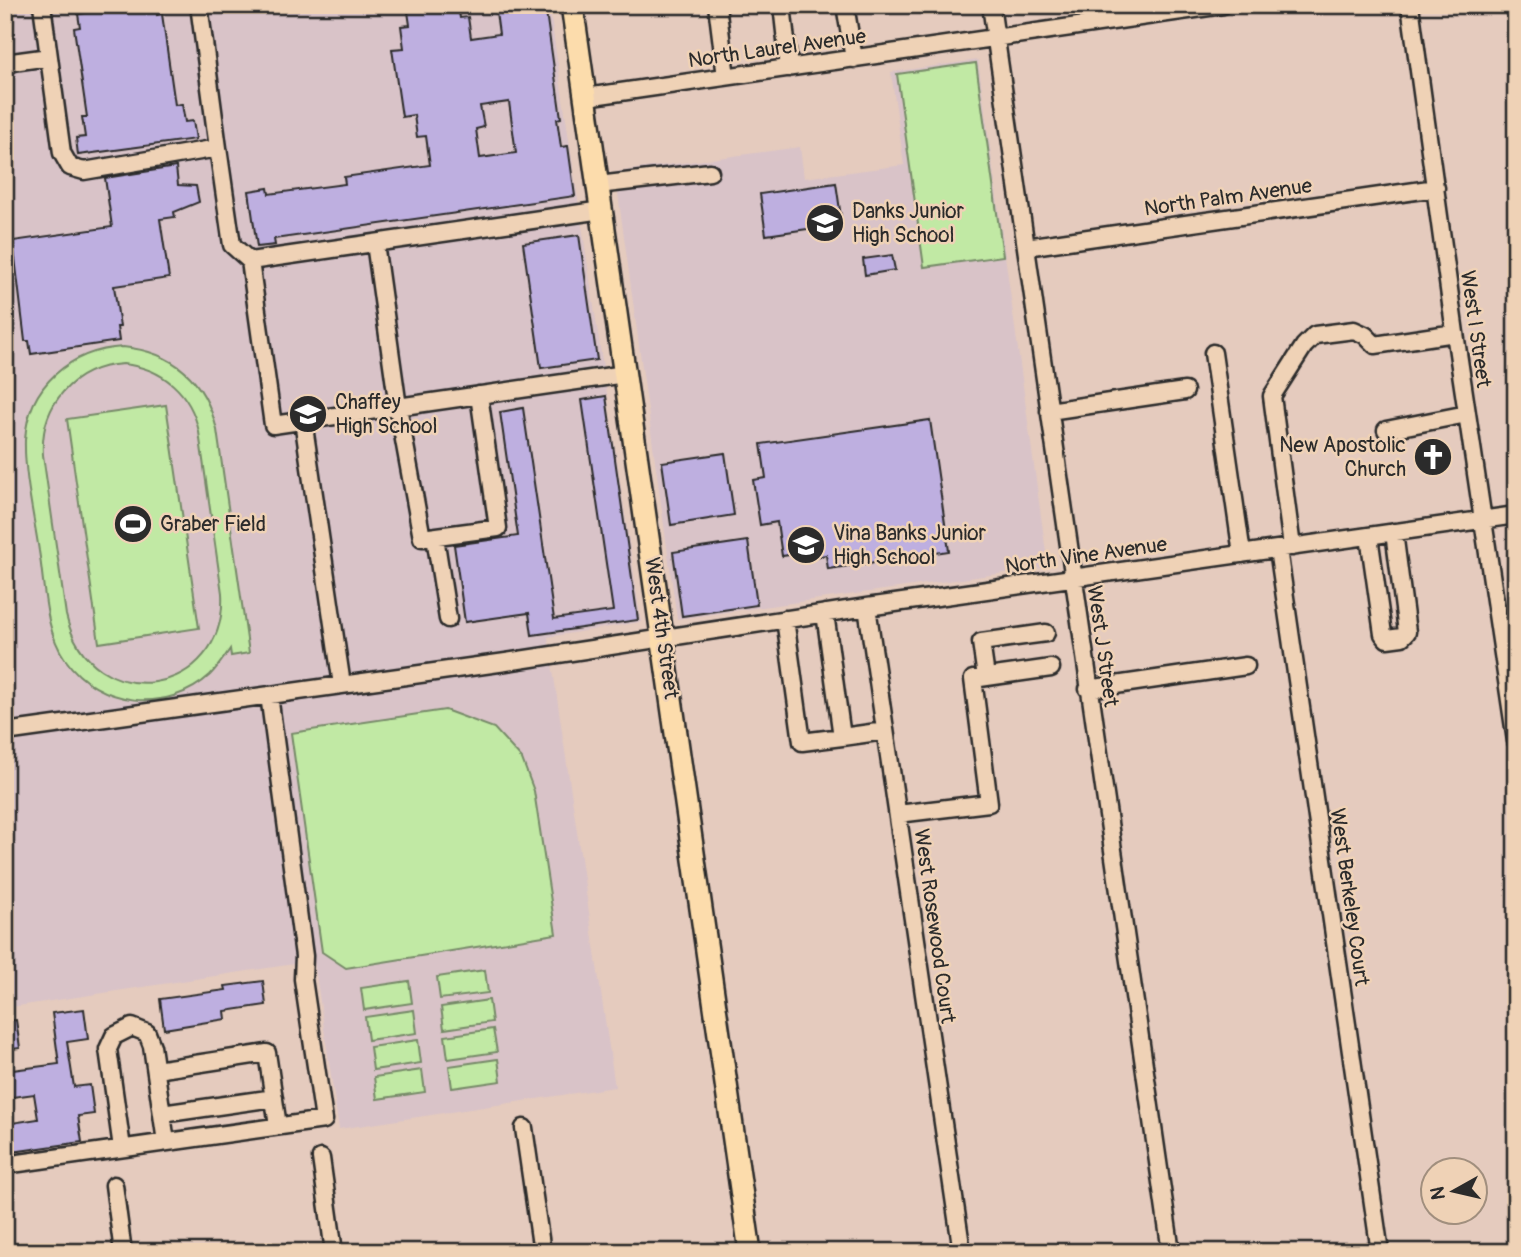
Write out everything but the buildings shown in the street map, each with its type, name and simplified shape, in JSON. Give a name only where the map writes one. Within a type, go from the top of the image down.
[{"type":"main road","name":"West 4th Street","points":[[572,5],[750,1252]]},
{"type":"street","points":[[42,5],[62,153],[70,167],[84,170],[218,148]]},
{"type":"street","points":[[199,5],[232,244],[250,261],[273,425],[625,374]]},
{"type":"street","points":[[717,5],[726,77]]},
{"type":"street","points":[[782,5],[789,68]]},
{"type":"street","points":[[845,5],[854,59]]},
{"type":"street","name":"West J Street","points":[[991,5],[1171,1252]]},
{"type":"street","name":"North Laurel Avenue","points":[[586,97],[1223,5]]},
{"type":"street","name":"West I Street","points":[[1410,5],[1455,333],[1516,741]]},
{"type":"street","points":[[5,62],[49,57]]},
{"type":"street","points":[[598,185],[710,172]]},
{"type":"street","name":"North Palm Avenue","points":[[1026,247],[1436,188]]},
{"type":"street","points":[[250,261],[602,210]]},
{"type":"street","points":[[374,243],[398,407],[422,538],[498,528],[480,395]]},
{"type":"street","name":"West Berkeley Court","points":[[1380,1252],[1285,548],[1272,396],[1304,346],[1315,335],[1354,331],[1365,335],[1375,345],[1455,333]]},
{"type":"street","points":[[1213,353],[1242,554]]},
{"type":"street","points":[[1049,411],[1185,391]]},
{"type":"street","points":[[1386,430],[1467,414]]},
{"type":"street","points":[[303,420],[342,685]]},
{"type":"street","name":"North Vine Avenue","points":[[5,732],[1516,515]]},
{"type":"street","points":[[1369,536],[1383,634],[1387,639],[1402,637],[1406,632],[1394,532]]},
{"type":"street","points":[[435,537],[448,620]]},
{"type":"street","name":"West Rosewood Court","points":[[867,607],[962,1252]]},
{"type":"street","points":[[825,613],[842,737]]},
{"type":"street","points":[[785,619],[802,742],[885,731]]},
{"type":"street","points":[[986,677],[981,642],[1046,633]]},
{"type":"street","points":[[1088,689],[1247,666]]},
{"type":"street","points":[[898,814],[989,803],[973,679],[1051,668]]},
{"type":"street","points":[[5,1165],[324,1120],[303,979],[304,956],[269,695]]},
{"type":"street","points":[[122,1148],[108,1049],[114,1036],[132,1027],[147,1033],[152,1046],[166,1142]]},
{"type":"street","points":[[156,1070],[267,1053],[278,1126]]},
{"type":"street","points":[[162,1114],[274,1098]]},
{"type":"street","points":[[524,1128],[542,1252]]},
{"type":"street","points":[[321,1158],[334,1252]]},
{"type":"street","points":[[114,1185],[123,1252]]},
{"type":"shaded area","name":"Chaffey High School","points":[[5,5],[549,5],[641,622],[548,637],[615,1087],[339,1129],[314,961],[5,1008]]},
{"type":"shaded area","points":[[978,60],[1048,567],[677,619],[615,172],[800,147],[804,178],[904,165],[891,72]]},
{"type":"green space","points":[[976,63],[1003,256],[924,267],[897,74]]},
{"type":"green space","points":[[123,347],[158,355],[185,372],[205,397],[217,430],[249,653],[231,656],[230,649],[210,675],[193,687],[174,696],[154,700],[134,700],[96,687],[79,675],[58,647],[46,607],[28,481],[25,440],[34,403],[44,387],[70,363],[104,350]],"holes":[[[123,364],[137,366],[163,377],[173,385],[182,394],[195,418],[222,593],[218,628],[204,655],[182,673],[155,682],[127,681],[101,670],[80,648],[66,615],[43,455],[47,420],[63,392],[89,372]]]},
{"type":"green space","name":"Graber Field","points":[[166,405],[199,628],[99,643],[67,419]]},
{"type":"green space","points":[[445,710],[494,728],[522,759],[534,791],[556,934],[346,968],[322,952],[291,733]]},
{"type":"green space","points":[[485,970],[488,993],[440,999],[437,977]]},
{"type":"green space","points":[[409,981],[412,1003],[364,1010],[361,988]]},
{"type":"green space","points":[[489,1000],[492,1022],[444,1029],[441,1007]]},
{"type":"green space","points":[[414,1010],[417,1033],[368,1040],[365,1017]]},
{"type":"green space","points":[[493,1029],[497,1052],[448,1059],[445,1036]]},
{"type":"green space","points":[[418,1040],[421,1063],[373,1070],[370,1047]]},
{"type":"green space","points":[[498,1059],[501,1081],[452,1088],[449,1066]]},
{"type":"green space","points":[[422,1070],[425,1092],[377,1099],[374,1077]]},
{"type":"place","name":"Danks Junior High School","points":[[825,223]]},
{"type":"place","name":"Chaffey High School","points":[[308,414]]},
{"type":"place","name":"New Apostolic Church","points":[[1433,457]]},
{"type":"place","name":"Graber Field","points":[[133,524]]},
{"type":"place","name":"Vina Banks Junior High School","points":[[806,545]]}]
